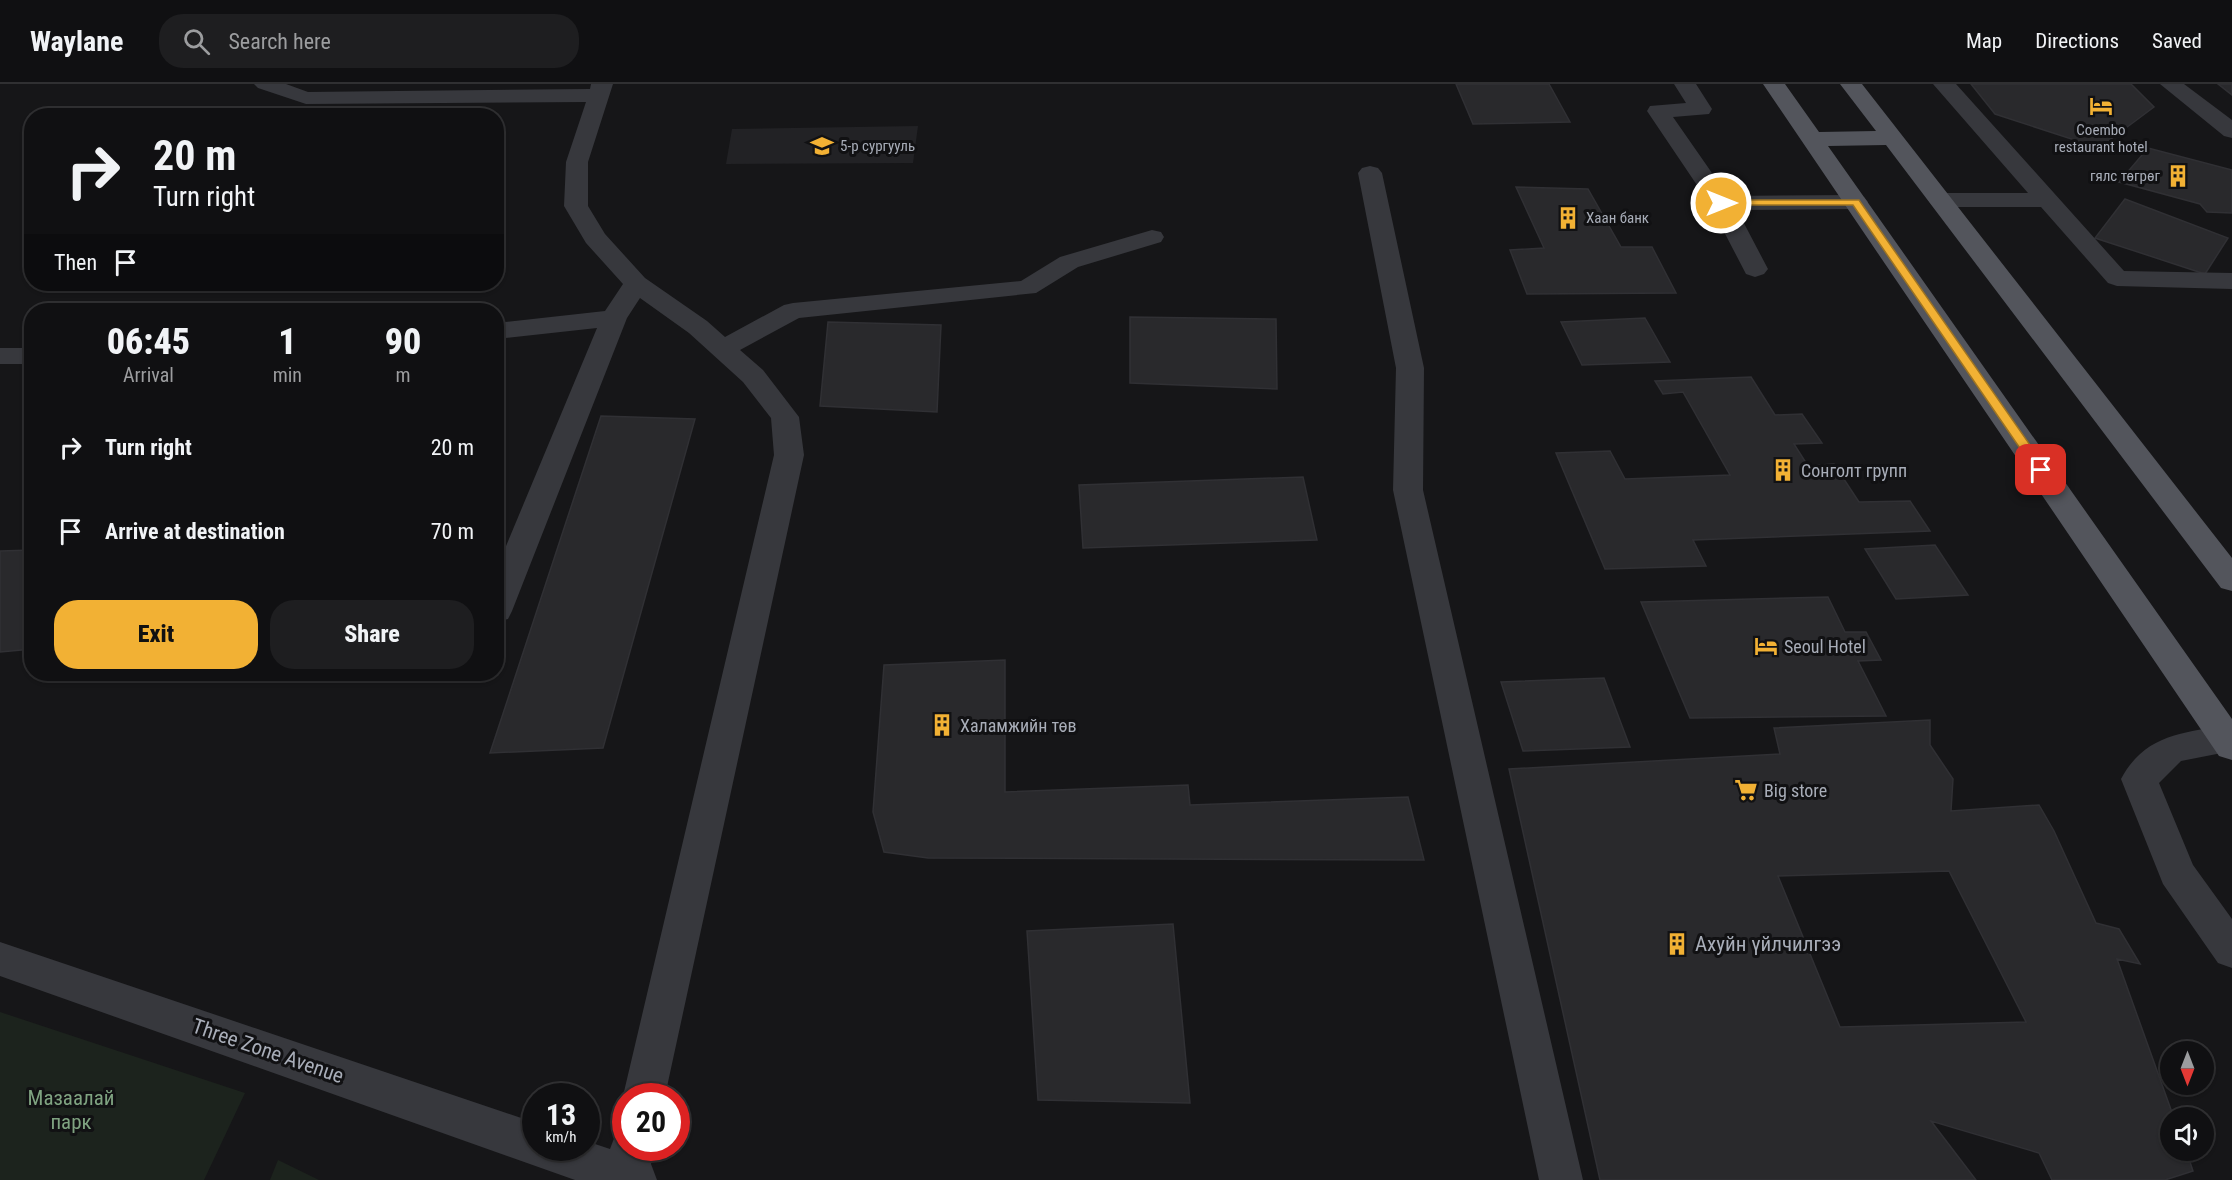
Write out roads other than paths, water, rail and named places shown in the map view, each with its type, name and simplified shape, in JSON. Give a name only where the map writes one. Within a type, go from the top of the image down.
[{"type":"main road","points":[[1774,84],[2230,742]]},
{"type":"main road","points":[[1851,84],[2232,580]]},
{"type":"main road","points":[[1812,139],[1892,138]]},
{"type":"street","points":[[266,84],[306,98],[600,90],[577,162],[576,206],[595,238],[636,283],[723,348],[753,376],[785,417],[789,455],[647,1083]]},
{"type":"street","points":[[1684,84],[1701,110],[1658,111],[1721,203],[1755,269]]},
{"type":"street","points":[[1944,84],[2045,200],[2117,278],[2232,280]]},
{"type":"street","points":[[2171,84],[2232,131]]},
{"type":"street","points":[[1370,173],[1410,368],[1408,490],[1561,1180]]},
{"type":"street","points":[[1940,200],[2045,200]]},
{"type":"street","points":[[1721,203],[1856,202]]},
{"type":"street","points":[[723,348],[793,311],[1027,288],[1070,262],[1152,237]]},
{"type":"street","points":[[504,591],[614,318],[636,283]]},
{"type":"street","points":[[504,330],[614,318]]},
{"type":"street","points":[[0,356],[24,356]]},
{"type":"street","points":[[2230,742],[2171,749],[2139,779],[2177,873],[2232,951]]},
{"type":"street","name":"Three Zone Avenue","points":[[0,959],[522,1139]]},
{"type":"street","points":[[600,1161],[631,1168]]},
{"type":"place","name":"Coembo restaurant hotel","points":[[2101,106]]},
{"type":"place","name":"5-р сургууль","points":[[822,146]]},
{"type":"place","name":"гялс төгрөг","points":[[2178,176]]},
{"type":"place","name":"Хаан банк","points":[[1568,218]]},
{"type":"place","name":"Сонголт групп","points":[[1783,470]]},
{"type":"place","name":"Seoul Hotel","points":[[1766,646]]},
{"type":"place","name":"Халамжийн төв","points":[[942,725]]},
{"type":"place","name":"Big store","points":[[1746,790]]},
{"type":"place","name":"Ахуйн үйлчилгээ","points":[[1677,944]]},
{"type":"park label","name":"Мазаалай парк","points":[[71,1110]]}]
